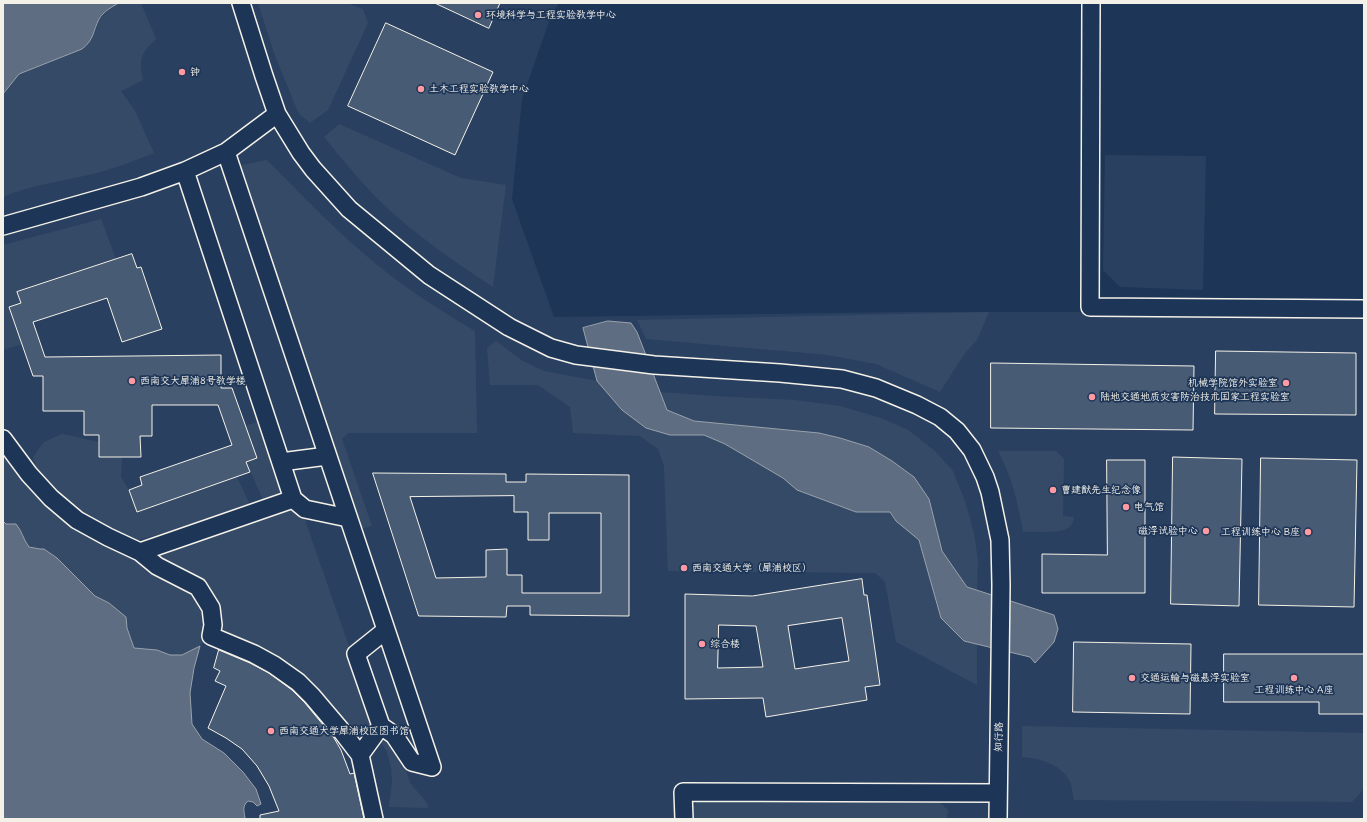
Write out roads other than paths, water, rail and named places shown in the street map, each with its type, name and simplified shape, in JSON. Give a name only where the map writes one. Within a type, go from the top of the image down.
[{"type":"street","name":"知行路","points":[[242,3],[277,114],[301,153],[313,169],[349,209],[429,275],[528,338],[551,348],[576,355],[654,365],[780,373],[842,379],[876,388],[918,405],[940,417],[957,431],[972,450],[990,492],[1000,540],[1001,595],[998,819]]},
{"type":"street","points":[[1091,3],[1090,306],[1364,309]]},
{"type":"street","points":[[3,226],[141,187],[185,171],[226,152],[277,114]]},
{"type":"street","points":[[226,152],[432,767],[412,762],[394,735],[382,726],[356,654],[386,630]]},
{"type":"street","points":[[185,171],[293,499],[305,509],[348,518]]},
{"type":"street","points":[[3,439],[29,474],[51,498],[77,520],[140,552],[157,566],[198,587],[212,608],[211,636],[254,654],[274,665],[298,682],[312,696],[360,755],[374,819]]},
{"type":"street","points":[[281,462],[327,456]]},
{"type":"street","points":[[140,552],[293,499]]},
{"type":"street","points":[[360,755],[382,726]]},
{"type":"street","points":[[684,819],[683,792],[998,793]]},
{"type":"place","name":"环境科学与工程实验教学中心","points":[[478,15]]},
{"type":"place","name":"钟","points":[[182,72]]},
{"type":"place","name":"土木工程实验教学中心","points":[[421,89]]},
{"type":"place","name":"西南交大犀浦8号教学楼","points":[[132,381]]},
{"type":"place","name":"机械学院馆外实验室","points":[[1286,383]]},
{"type":"place","name":"陆地交通地质灾害防治技术国家工程实验室","points":[[1092,397]]},
{"type":"place","name":"曹建猷先生纪念像","points":[[1053,490]]},
{"type":"place","name":"电气馆","points":[[1126,507]]},
{"type":"place","name":"磁浮试验中心","points":[[1206,531]]},
{"type":"place","name":"工程训练中心 B座","points":[[1308,532]]},
{"type":"place","name":"西南交通大学（犀浦校区）","points":[[684,568]]},
{"type":"place","name":"综合楼","points":[[702,644]]},
{"type":"place","name":"交通运输与磁悬浮实验室","points":[[1132,678]]},
{"type":"place","name":"工程训练中心 A座","points":[[1294,678]]},
{"type":"place","name":"西南交通大学犀浦校区图书馆","points":[[271,731]]}]
